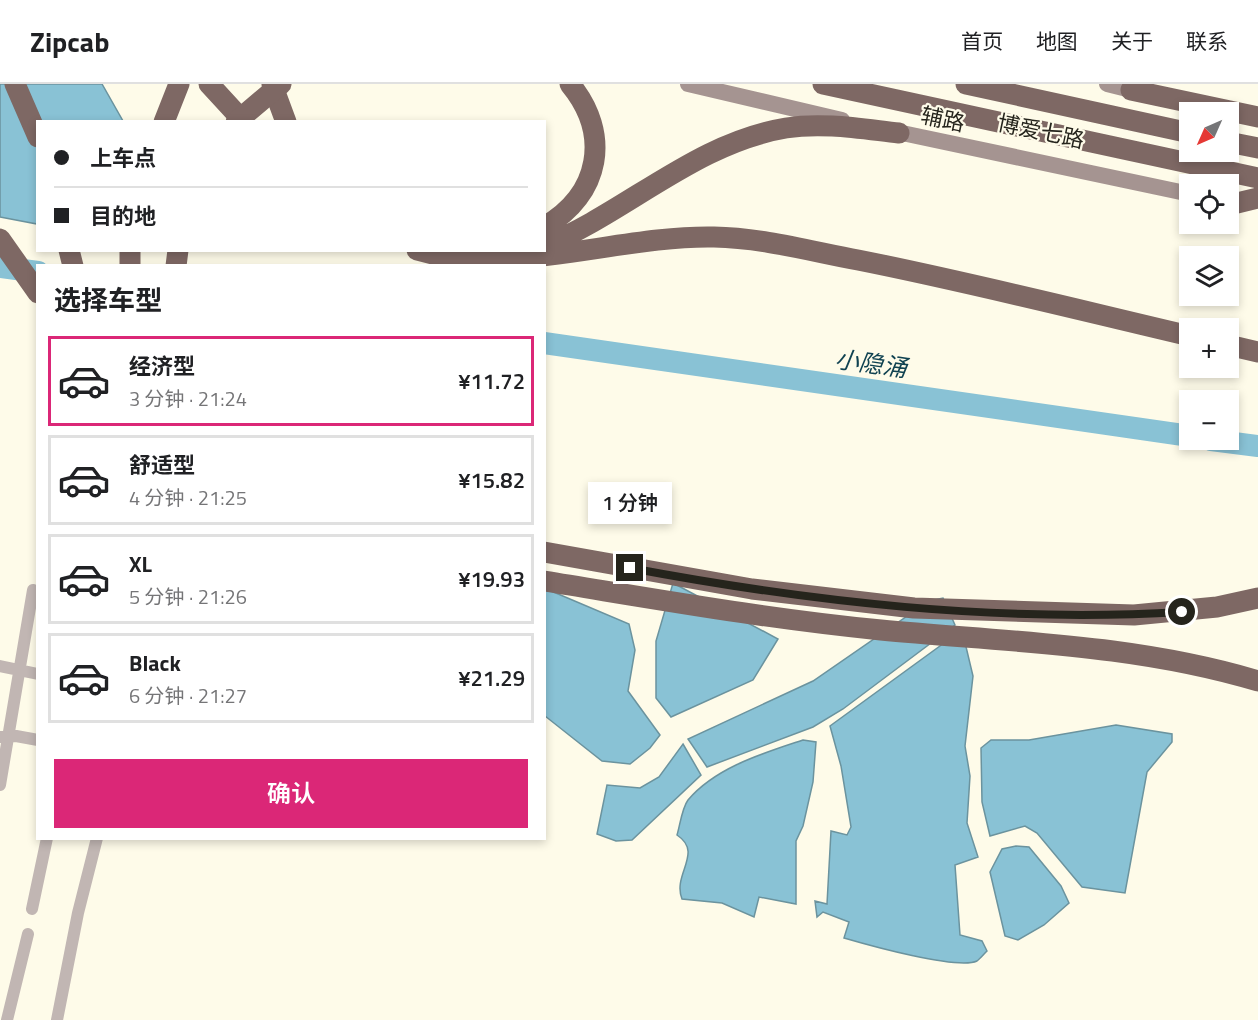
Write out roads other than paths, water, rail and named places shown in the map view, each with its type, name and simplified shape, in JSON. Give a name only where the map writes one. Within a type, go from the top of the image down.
[{"type":"highway","points":[[15,84],[36,132]]},
{"type":"highway","points":[[165,120],[180,84]]},
{"type":"highway","points":[[209,84],[242,120]]},
{"type":"highway","points":[[259,84],[271,120]]},
{"type":"highway","points":[[273,84],[285,120]]},
{"type":"highway","points":[[238,120],[281,84]]},
{"type":"highway","points":[[546,226],[568,210],[579,197],[595,161],[596,141],[592,120],[585,103],[570,84]]},
{"type":"highway","name":"博爱七路","points":[[823,84],[1258,178]]},
{"type":"highway","name":"博爱七路","points":[[966,84],[1179,131]]},
{"type":"highway","points":[[1131,90],[1258,117]]},
{"type":"highway","points":[[1131,90],[1179,113]]},
{"type":"highway","points":[[546,245],[581,228],[692,163],[750,138],[786,128],[823,126],[899,133]]},
{"type":"highway","points":[[1239,202],[1258,198]]},
{"type":"highway","points":[[1239,205],[1258,209]]},
{"type":"highway","points":[[426,252],[448,257],[509,258],[655,240],[714,237],[751,239],[889,266],[1179,333]]},
{"type":"highway","points":[[0,239],[36,290]]},
{"type":"highway","points":[[509,258],[527,252]]},
{"type":"highway","points":[[1239,348],[1258,352]]},
{"type":"highway","points":[[546,552],[694,580],[870,604],[1079,615],[1182,612],[1258,598]]},
{"type":"highway","points":[[546,581],[690,605],[855,627],[1153,655],[1217,668],[1258,681]]},
{"type":"highway","points":[[1182,612],[1215,601],[1258,582]]},
{"type":"street","name":"辅路","points":[[688,84],[899,133],[1179,192]]},
{"type":"street","points":[[1107,84],[1131,90]]},
{"type":"street","points":[[0,785],[3,737],[21,670],[33,590]]},
{"type":"street","points":[[0,666],[36,674]]},
{"type":"street","points":[[3,737],[16,736],[36,740]]},
{"type":"street","points":[[32,909],[47,840]]},
{"type":"street","points":[[57,1020],[78,913],[96,840]]},
{"type":"street","points":[[7,1020],[28,934]]},
{"type":"water","points":[[0,84],[102,84],[122,120],[36,120],[36,224],[0,217]]},
{"type":"water","points":[[673,583],[778,639],[753,680],[671,717],[656,698],[656,641]]},
{"type":"water","points":[[546,589],[629,624],[635,650],[628,691],[660,735],[650,748],[630,764],[602,761],[546,717]]},
{"type":"water","points":[[943,598],[955,625],[843,709],[813,727],[707,767],[688,739],[813,681],[929,601]]},
{"type":"water","points":[[962,630],[973,676],[965,746],[970,776],[967,823],[978,857],[955,865],[960,935],[982,941],[987,951],[977,961],[967,963],[912,956],[844,938],[849,922],[823,912],[817,917],[815,901],[827,904],[831,831],[847,835],[851,827],[841,766],[830,726]]},
{"type":"water","points":[[1116,725],[1172,734],[1172,742],[1147,772],[1125,893],[1082,887],[1037,833],[1025,826],[990,836],[982,802],[981,748],[991,740],[1029,740]]},
{"type":"water","points":[[803,740],[816,742],[813,782],[803,826],[796,841],[796,904],[759,897],[754,917],[722,903],[682,899],[681,881],[688,849],[685,842],[677,835],[688,800],[699,788],[741,762]]},
{"type":"water","points":[[683,744],[701,775],[632,840],[616,841],[597,834],[607,785],[640,788],[659,777]]},
{"type":"water","points":[[1016,846],[1029,847],[1061,886],[1069,903],[1044,925],[1018,940],[1005,936],[990,872],[1002,849]]},
{"type":"waterway","name":"小隐涌","points":[[0,267],[36,272]]},
{"type":"waterway","name":"小隐涌","points":[[546,343],[1179,434]]},
{"type":"waterway","name":"小隐涌","points":[[1239,444],[1258,446]]}]
